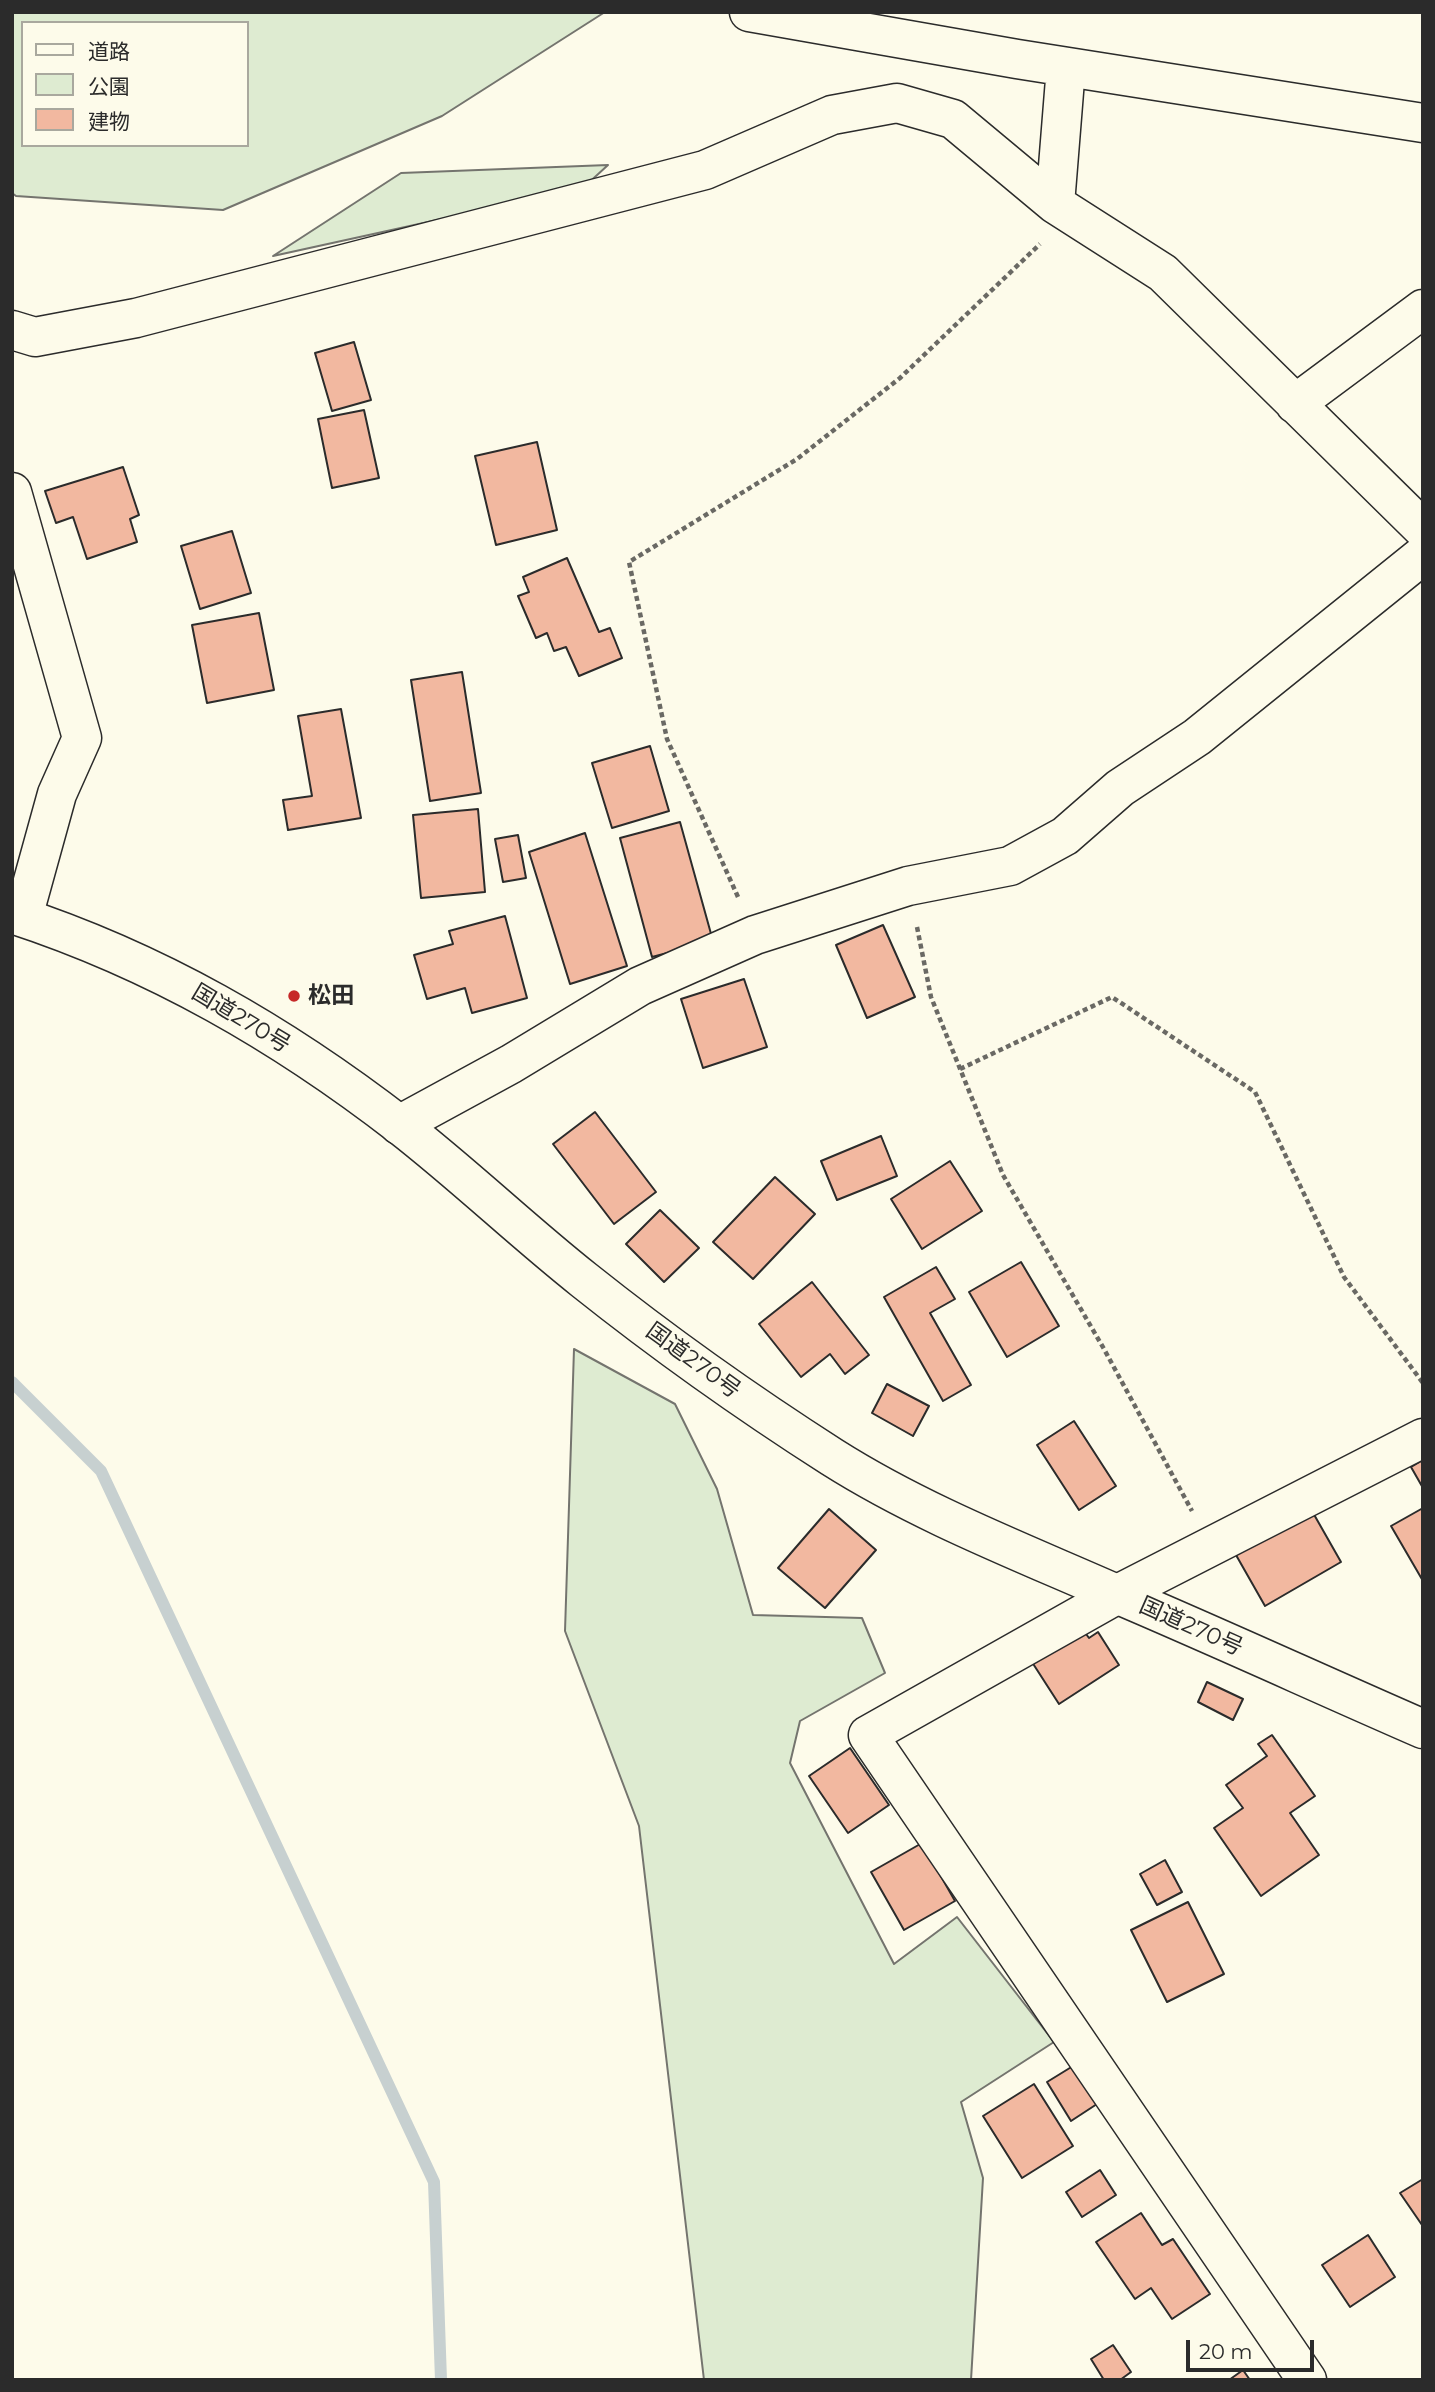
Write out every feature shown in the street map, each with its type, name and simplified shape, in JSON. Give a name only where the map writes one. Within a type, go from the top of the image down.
[{"type":"main road","points":[[749,12],[1066,67],[1423,123]]},
{"type":"main road","points":[[1055,204],[1066,67]]},
{"type":"main road","points":[[12,330],[36,337],[136,318],[705,170],[832,114],[897,103],[953,119],[1055,204],[1163,273],[1423,529]]},
{"type":"main road","points":[[1295,404],[1423,309]]},
{"type":"main road","points":[[12,492],[82,738],[57,794],[18,915]]},
{"type":"main road","points":[[399,1125],[512,1065],[640,986],[755,935],[908,886],[1010,866],[1065,836],[1120,788],[1197,737],[1423,555]]},
{"type":"main road","name":"国道270号","points":[[18,915],[154,969],[235,1012],[399,1125],[580,1277],[706,1371],[835,1459],[920,1505],[1423,1729]]},
{"type":"main road","points":[[1307,2380],[868,1735],[1118,1594],[1423,1438]]},
{"type":"path","points":[[755,935],[667,739],[629,562],[797,460],[900,378],[1038,247],[1055,204]]},
{"type":"path","points":[[908,886],[930,997],[1003,1175],[1104,1349],[1211,1545]]},
{"type":"path","points":[[960,1069],[1112,998],[1255,1092],[1344,1277],[1423,1382]]},
{"type":"green space","points":[[12,12],[605,12],[442,116],[223,210],[16,196],[12,193]]},
{"type":"green space","points":[[608,165],[583,188],[273,256],[401,173]]},
{"type":"green space","points":[[574,1349],[675,1404],[717,1489],[753,1615],[862,1618],[885,1673],[800,1721],[790,1763],[894,1964],[957,1917],[1054,2042],[961,2102],[983,2178],[971,2380],[704,2380],[639,1826],[565,1631]]},
{"type":"building","points":[[354,342],[371,400],[332,411],[315,353]]},
{"type":"building","points":[[364,410],[379,478],[332,488],[318,419]]},
{"type":"building","points":[[537,442],[557,530],[496,545],[475,456]]},
{"type":"building","points":[[123,467],[139,515],[130,519],[137,542],[87,559],[73,517],[56,523],[45,491]]},
{"type":"building","points":[[232,531],[251,593],[200,609],[181,546]]},
{"type":"building","points":[[567,558],[599,632],[610,628],[622,658],[579,676],[566,647],[554,651],[547,633],[536,638],[518,596],[529,592],[523,577]]},
{"type":"building","points":[[259,613],[274,690],[207,703],[192,625]]},
{"type":"building","points":[[462,672],[481,793],[430,801],[411,680]]},
{"type":"building","points":[[341,709],[361,818],[288,830],[283,800],[312,796],[298,716]]},
{"type":"building","points":[[650,746],[669,811],[612,828],[592,763]]},
{"type":"building","points":[[478,809],[485,892],[421,898],[413,815]]},
{"type":"building","points":[[680,822],[713,941],[652,957],[620,838]]},
{"type":"building","points":[[585,833],[627,966],[570,984],[529,852]]},
{"type":"building","points":[[518,835],[526,878],[503,882],[495,839]]},
{"type":"building","points":[[505,916],[527,998],[472,1013],[465,988],[427,999],[414,955],[453,944],[449,931]]},
{"type":"building","points":[[883,925],[915,997],[867,1018],[836,945]]},
{"type":"building","points":[[744,979],[767,1047],[703,1068],[681,999]]},
{"type":"building","points":[[595,1112],[656,1192],[614,1224],[553,1144]]},
{"type":"building","points":[[881,1136],[897,1176],[837,1200],[821,1161]]},
{"type":"building","points":[[950,1161],[982,1211],[922,1249],[891,1199]]},
{"type":"building","points":[[775,1177],[815,1214],[753,1279],[713,1242]]},
{"type":"building","points":[[660,1210],[699,1248],[664,1282],[626,1244]]},
{"type":"building","points":[[1021,1262],[1059,1326],[1007,1357],[969,1292]]},
{"type":"building","points":[[936,1267],[955,1299],[930,1313],[971,1385],[943,1401],[884,1297]]},
{"type":"building","points":[[812,1282],[869,1355],[845,1374],[830,1354],[801,1377],[759,1324]]},
{"type":"building","points":[[887,1384],[929,1406],[913,1436],[872,1413]]},
{"type":"building","points":[[1074,1421],[1116,1486],[1079,1510],[1037,1445]]},
{"type":"building","points":[[1423,1460],[1423,1488],[1411,1467]]},
{"type":"building","points":[[1423,1508],[1423,1581],[1391,1526]]},
{"type":"building","points":[[829,1509],[876,1550],[825,1608],[778,1568]]},
{"type":"building","points":[[1312,1511],[1341,1562],[1265,1606],[1236,1555]]},
{"type":"building","points":[[1081,1627],[1089,1638],[1098,1632],[1119,1665],[1059,1704],[1030,1659]]},
{"type":"building","points":[[1207,1682],[1243,1699],[1233,1720],[1198,1702]]},
{"type":"building","points":[[1272,1735],[1315,1796],[1290,1813],[1319,1855],[1261,1896],[1214,1828],[1243,1808],[1226,1785],[1267,1756],[1258,1744]]},
{"type":"building","points":[[850,1748],[889,1805],[848,1833],[809,1776]]},
{"type":"building","points":[[922,1843],[955,1901],[904,1930],[871,1872]]},
{"type":"building","points":[[1165,1860],[1182,1892],[1157,1905],[1140,1874]]},
{"type":"building","points":[[1188,1902],[1224,1974],[1167,2002],[1131,1930]]},
{"type":"building","points":[[1073,2066],[1097,2104],[1071,2121],[1047,2082]]},
{"type":"building","points":[[1034,2084],[1073,2146],[1022,2178],[983,2116]]},
{"type":"building","points":[[1100,2170],[1116,2195],[1082,2217],[1066,2192]]},
{"type":"building","points":[[1423,2179],[1423,2225],[1422,2225],[1400,2193]]},
{"type":"building","points":[[1141,2213],[1162,2245],[1173,2239],[1210,2294],[1172,2319],[1151,2288],[1135,2299],[1096,2242]]},
{"type":"building","points":[[1368,2235],[1395,2277],[1350,2307],[1322,2265]]},
{"type":"building","points":[[1113,2345],[1131,2372],[1120,2380],[1104,2380],[1091,2359]]},
{"type":"building","points":[[1243,2370],[1250,2380],[1229,2380]]},
{"type":"waterway","points":[[12,1382],[101,1471],[434,2182],[441,2380]]},
{"type":"place","name":"松田","points":[[294,996]]}]
